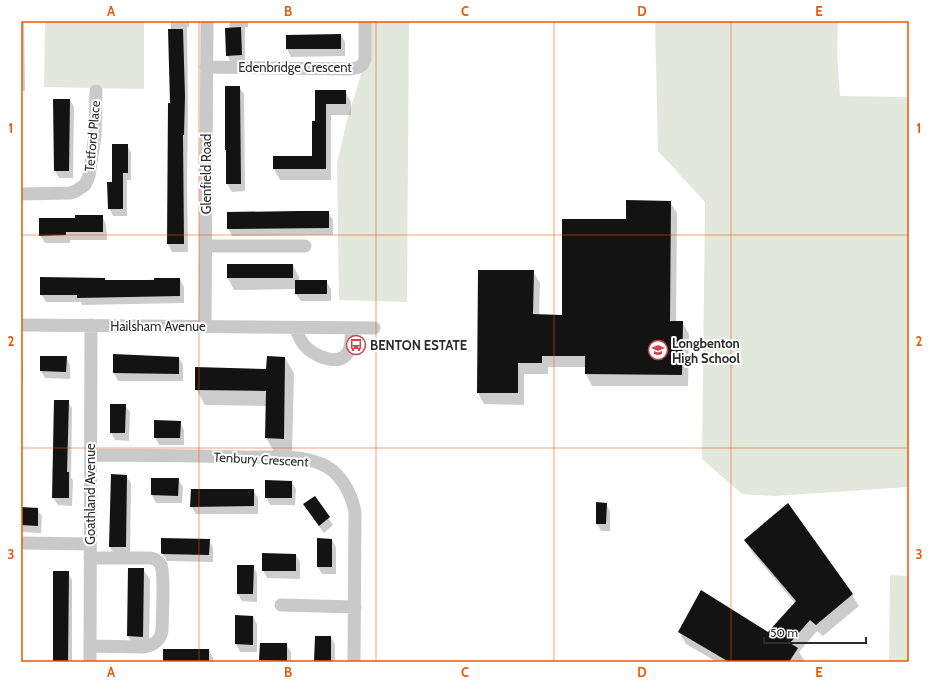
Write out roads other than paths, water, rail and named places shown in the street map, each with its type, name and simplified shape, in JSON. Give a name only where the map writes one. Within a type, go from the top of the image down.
[{"type":"street","name":"Glenfield Road","points":[[205,326],[207,21]]},
{"type":"street","name":"Edenbridge Crescent","points":[[206,67],[359,68],[364,63],[365,59],[365,21]]},
{"type":"street","name":"Tetford Place","points":[[21,194],[70,193],[85,185],[89,176],[94,147],[96,91]]},
{"type":"street","points":[[206,246],[305,246]]},
{"type":"street","name":"Hailsham Avenue","points":[[21,325],[374,328]]},
{"type":"street","name":"Goathland Avenue","points":[[90,662],[91,325]]},
{"type":"street","points":[[295,328],[300,339],[308,350],[322,357],[333,360],[343,357],[349,350],[351,328]]},
{"type":"street","name":"Tenbury Crescent","points":[[91,455],[191,455],[295,458],[318,462],[333,471],[349,492],[354,506],[354,662]]},
{"type":"street","points":[[21,544],[90,544]]},
{"type":"street","points":[[90,558],[151,558],[155,559],[160,564],[162,569],[162,631],[159,639],[153,644],[144,646],[90,646]]},
{"type":"street","points":[[281,605],[355,607]]},
{"type":"place","name":"BENTON ESTATE","points":[[356,345]]},
{"type":"place","name":"Longbenton High School","points":[[658,350]]}]
